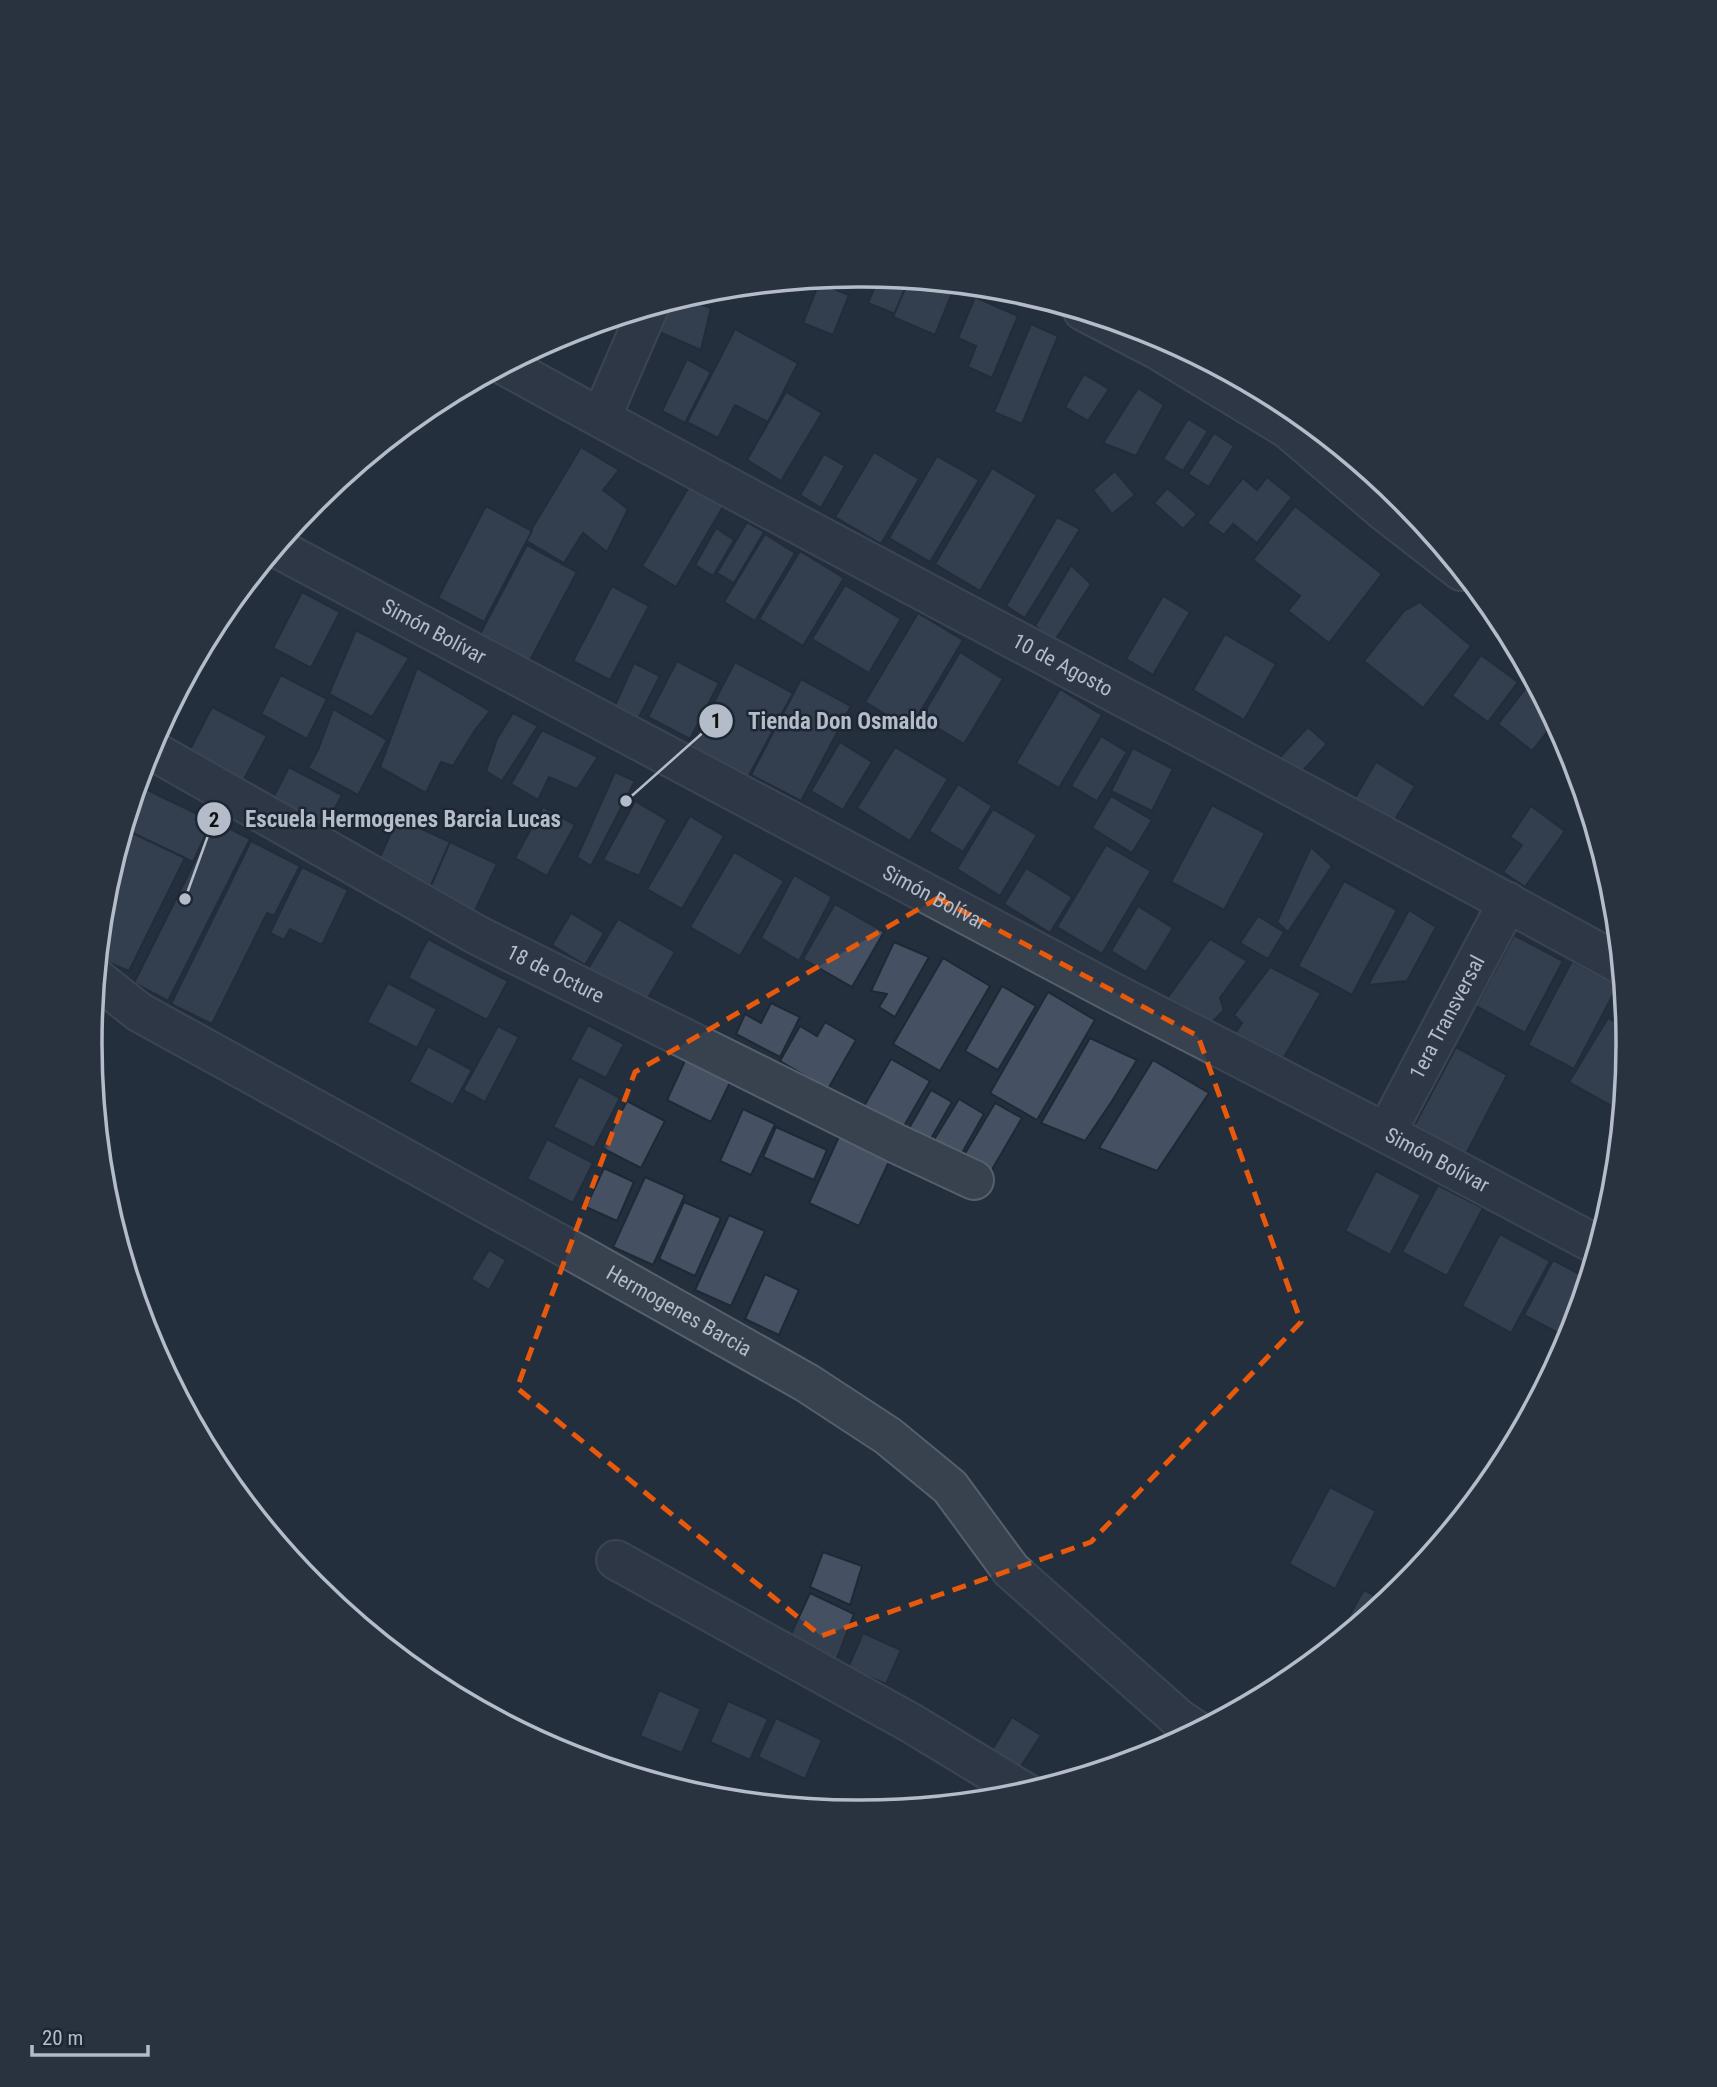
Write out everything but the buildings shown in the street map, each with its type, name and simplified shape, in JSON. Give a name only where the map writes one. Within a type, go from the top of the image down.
[{"type":"street","points":[[601,418],[644,318]]},
{"type":"street","points":[[1188,363],[1288,429],[1431,548]]},
{"type":"street","name":"10 de Agosto","points":[[514,370],[1610,959]]},
{"type":"street","name":"Simón Bolívar","points":[[283,551],[1589,1241]]},
{"type":"street","name":"18 de Octure","points":[[159,754],[477,935],[974,1180]]},
{"type":"street","name":"1era Transversal","points":[[1386,1133],[1508,902]]},
{"type":"street","name":"Hermogenes Barcia","points":[[104,984],[139,1012],[737,1343],[888,1436],[950,1487],[1011,1570],[1187,1725]]},
{"type":"street","points":[[616,1560],[911,1723],[1012,1785]]},
{"type":"highlighted area","points":[[938,898],[1198,1036],[1301,1322],[1091,1542],[821,1636],[517,1388],[635,1072]]},
{"type":"place","name":"Tienda Don Osmaldo","points":[[626,801]]},
{"type":"place","name":"Escuela Hermogenes Barcia Lucas","points":[[185,899]]}]
